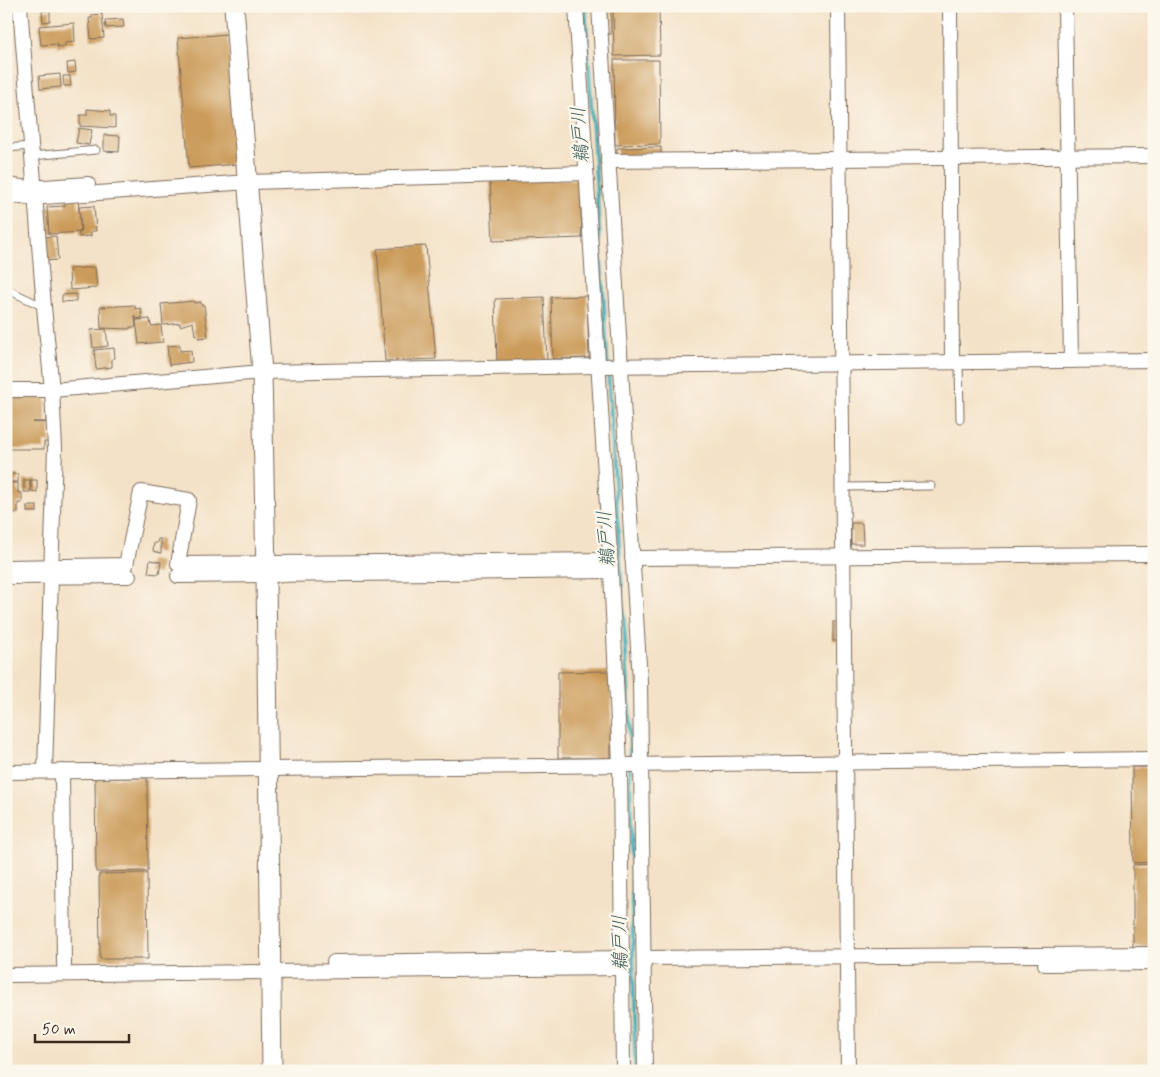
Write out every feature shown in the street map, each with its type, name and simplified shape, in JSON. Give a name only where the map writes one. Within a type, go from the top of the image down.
[{"type":"street","points":[[20,6],[52,390],[55,448],[44,771]]},
{"type":"street","points":[[234,6],[262,372],[272,1071]]},
{"type":"street","points":[[576,6],[586,168],[633,563],[640,681],[631,764],[622,963],[623,1071]]},
{"type":"street","points":[[599,6],[608,165],[611,566],[631,764],[644,963],[645,1071]]},
{"type":"street","points":[[838,6],[848,1071]]},
{"type":"street","points":[[950,6],[950,162],[956,362]]},
{"type":"street","points":[[1066,6],[1071,361]]},
{"type":"street","points":[[1067,161],[1154,156]]},
{"type":"street","points":[[608,165],[1067,161],[1154,164]]},
{"type":"street","points":[[6,195],[247,177],[586,168]]},
{"type":"street","points":[[6,185],[35,193]]},
{"type":"street","points":[[6,390],[52,390],[262,372],[1154,360]]},
{"type":"street","points":[[6,577],[126,565],[141,492],[189,500],[178,564],[266,570]]},
{"type":"street","points":[[633,563],[843,561],[1154,554]]},
{"type":"street","points":[[843,561],[1154,563]]},
{"type":"street","points":[[178,576],[266,570],[611,566]]},
{"type":"street","points":[[6,567],[129,576]]},
{"type":"street","points":[[6,772],[1154,759]]},
{"type":"street","points":[[62,770],[64,965]]},
{"type":"street","points":[[644,963],[847,961],[1154,954]]},
{"type":"street","points":[[847,961],[1154,963]]},
{"type":"street","points":[[6,975],[270,967],[622,963]]},
{"type":"street","points":[[6,965],[270,967]]},
{"type":"lane","points":[[6,148],[32,151],[96,150]]},
{"type":"lane","points":[[6,289],[44,307]]},
{"type":"lane","points":[[956,362],[960,419]]},
{"type":"lane","points":[[842,487],[932,486]]},
{"type":"building","points":[[604,6],[611,6],[611,34],[604,34]]},
{"type":"building","points":[[613,6],[659,6],[660,55],[614,56]]},
{"type":"building","points":[[50,10],[50,21],[43,22],[42,11]]},
{"type":"building","points":[[102,14],[104,38],[91,39],[89,18],[92,18],[92,15]]},
{"type":"building","points":[[123,19],[124,27],[106,28],[105,20]]},
{"type":"building","points":[[74,23],[75,42],[65,43],[65,46],[57,47],[57,44],[41,45],[39,26]]},
{"type":"building","points":[[228,34],[239,164],[189,168],[178,38]]},
{"type":"building","points":[[614,60],[659,60],[660,144],[615,145]]},
{"type":"building","points":[[75,62],[76,72],[68,73],[67,63]]},
{"type":"building","points":[[60,74],[61,87],[40,89],[39,76]]},
{"type":"building","points":[[63,76],[70,76],[71,86],[64,86]]},
{"type":"building","points":[[87,109],[110,111],[110,116],[115,116],[115,128],[80,126],[80,115],[87,115]]},
{"type":"building","points":[[79,128],[92,130],[89,145],[76,143]]},
{"type":"building","points":[[104,135],[120,136],[119,152],[104,151]]},
{"type":"building","points":[[661,147],[661,155],[617,156],[617,148]]},
{"type":"building","points":[[580,179],[582,238],[493,241],[490,182]]},
{"type":"building","points":[[78,199],[81,232],[49,234],[47,207],[65,206],[65,200]]},
{"type":"building","points":[[94,206],[96,231],[91,231],[91,236],[79,237],[79,232],[81,232],[79,207]]},
{"type":"building","points":[[56,236],[58,260],[45,261],[43,237]]},
{"type":"building","points":[[426,246],[436,359],[385,361],[377,249]]},
{"type":"building","points":[[95,267],[97,288],[70,290],[69,269]]},
{"type":"building","points":[[76,294],[76,301],[62,302],[62,295]]},
{"type":"building","points":[[587,296],[589,358],[553,359],[551,297]]},
{"type":"building","points":[[544,297],[547,360],[497,362],[495,299]]},
{"type":"building","points":[[194,301],[194,303],[201,302],[201,305],[204,305],[208,337],[198,338],[197,334],[195,335],[193,322],[180,326],[180,323],[163,325],[161,304]]},
{"type":"building","points":[[135,305],[135,309],[141,308],[142,318],[136,319],[135,316],[136,327],[130,327],[130,329],[101,328],[100,307]]},
{"type":"building","points":[[150,319],[151,326],[161,325],[163,342],[139,344],[136,320]]},
{"type":"building","points":[[106,329],[108,346],[93,348],[91,330]]},
{"type":"building","points":[[180,345],[180,351],[191,350],[192,362],[169,365],[167,346]]},
{"type":"building","points":[[114,348],[115,358],[112,359],[112,367],[96,369],[94,350]]},
{"type":"building","points":[[46,397],[46,422],[33,422],[50,423],[50,442],[44,442],[44,449],[6,449],[6,398]]},
{"type":"building","points":[[6,474],[18,474],[18,482],[6,482]]},
{"type":"building","points":[[24,480],[30,480],[30,492],[24,492]]},
{"type":"building","points":[[31,480],[37,480],[37,492],[31,491]]},
{"type":"building","points":[[6,483],[18,483],[18,493],[22,493],[22,503],[18,503],[18,513],[6,513]]},
{"type":"building","points":[[27,506],[37,506],[37,512],[27,512]]},
{"type":"building","points":[[851,523],[862,523],[863,544],[851,544]]},
{"type":"building","points":[[158,539],[161,539],[161,553],[153,551],[154,543],[157,543]]},
{"type":"building","points":[[150,560],[161,562],[159,574],[148,573]]},
{"type":"building","points":[[833,622],[837,622],[837,641],[833,641]]},
{"type":"building","points":[[611,671],[611,758],[558,758],[558,672]]},
{"type":"building","points":[[1132,767],[1154,767],[1154,862],[1133,863]]},
{"type":"building","points":[[95,778],[147,778],[148,871],[96,872]]},
{"type":"building","points":[[1154,864],[1154,947],[1133,947],[1133,865]]},
{"type":"building","points":[[147,873],[148,959],[100,959],[99,874]]},
{"type":"waterway","name":"鵜戸川","points":[[585,6],[629,703],[635,1071]]}]
